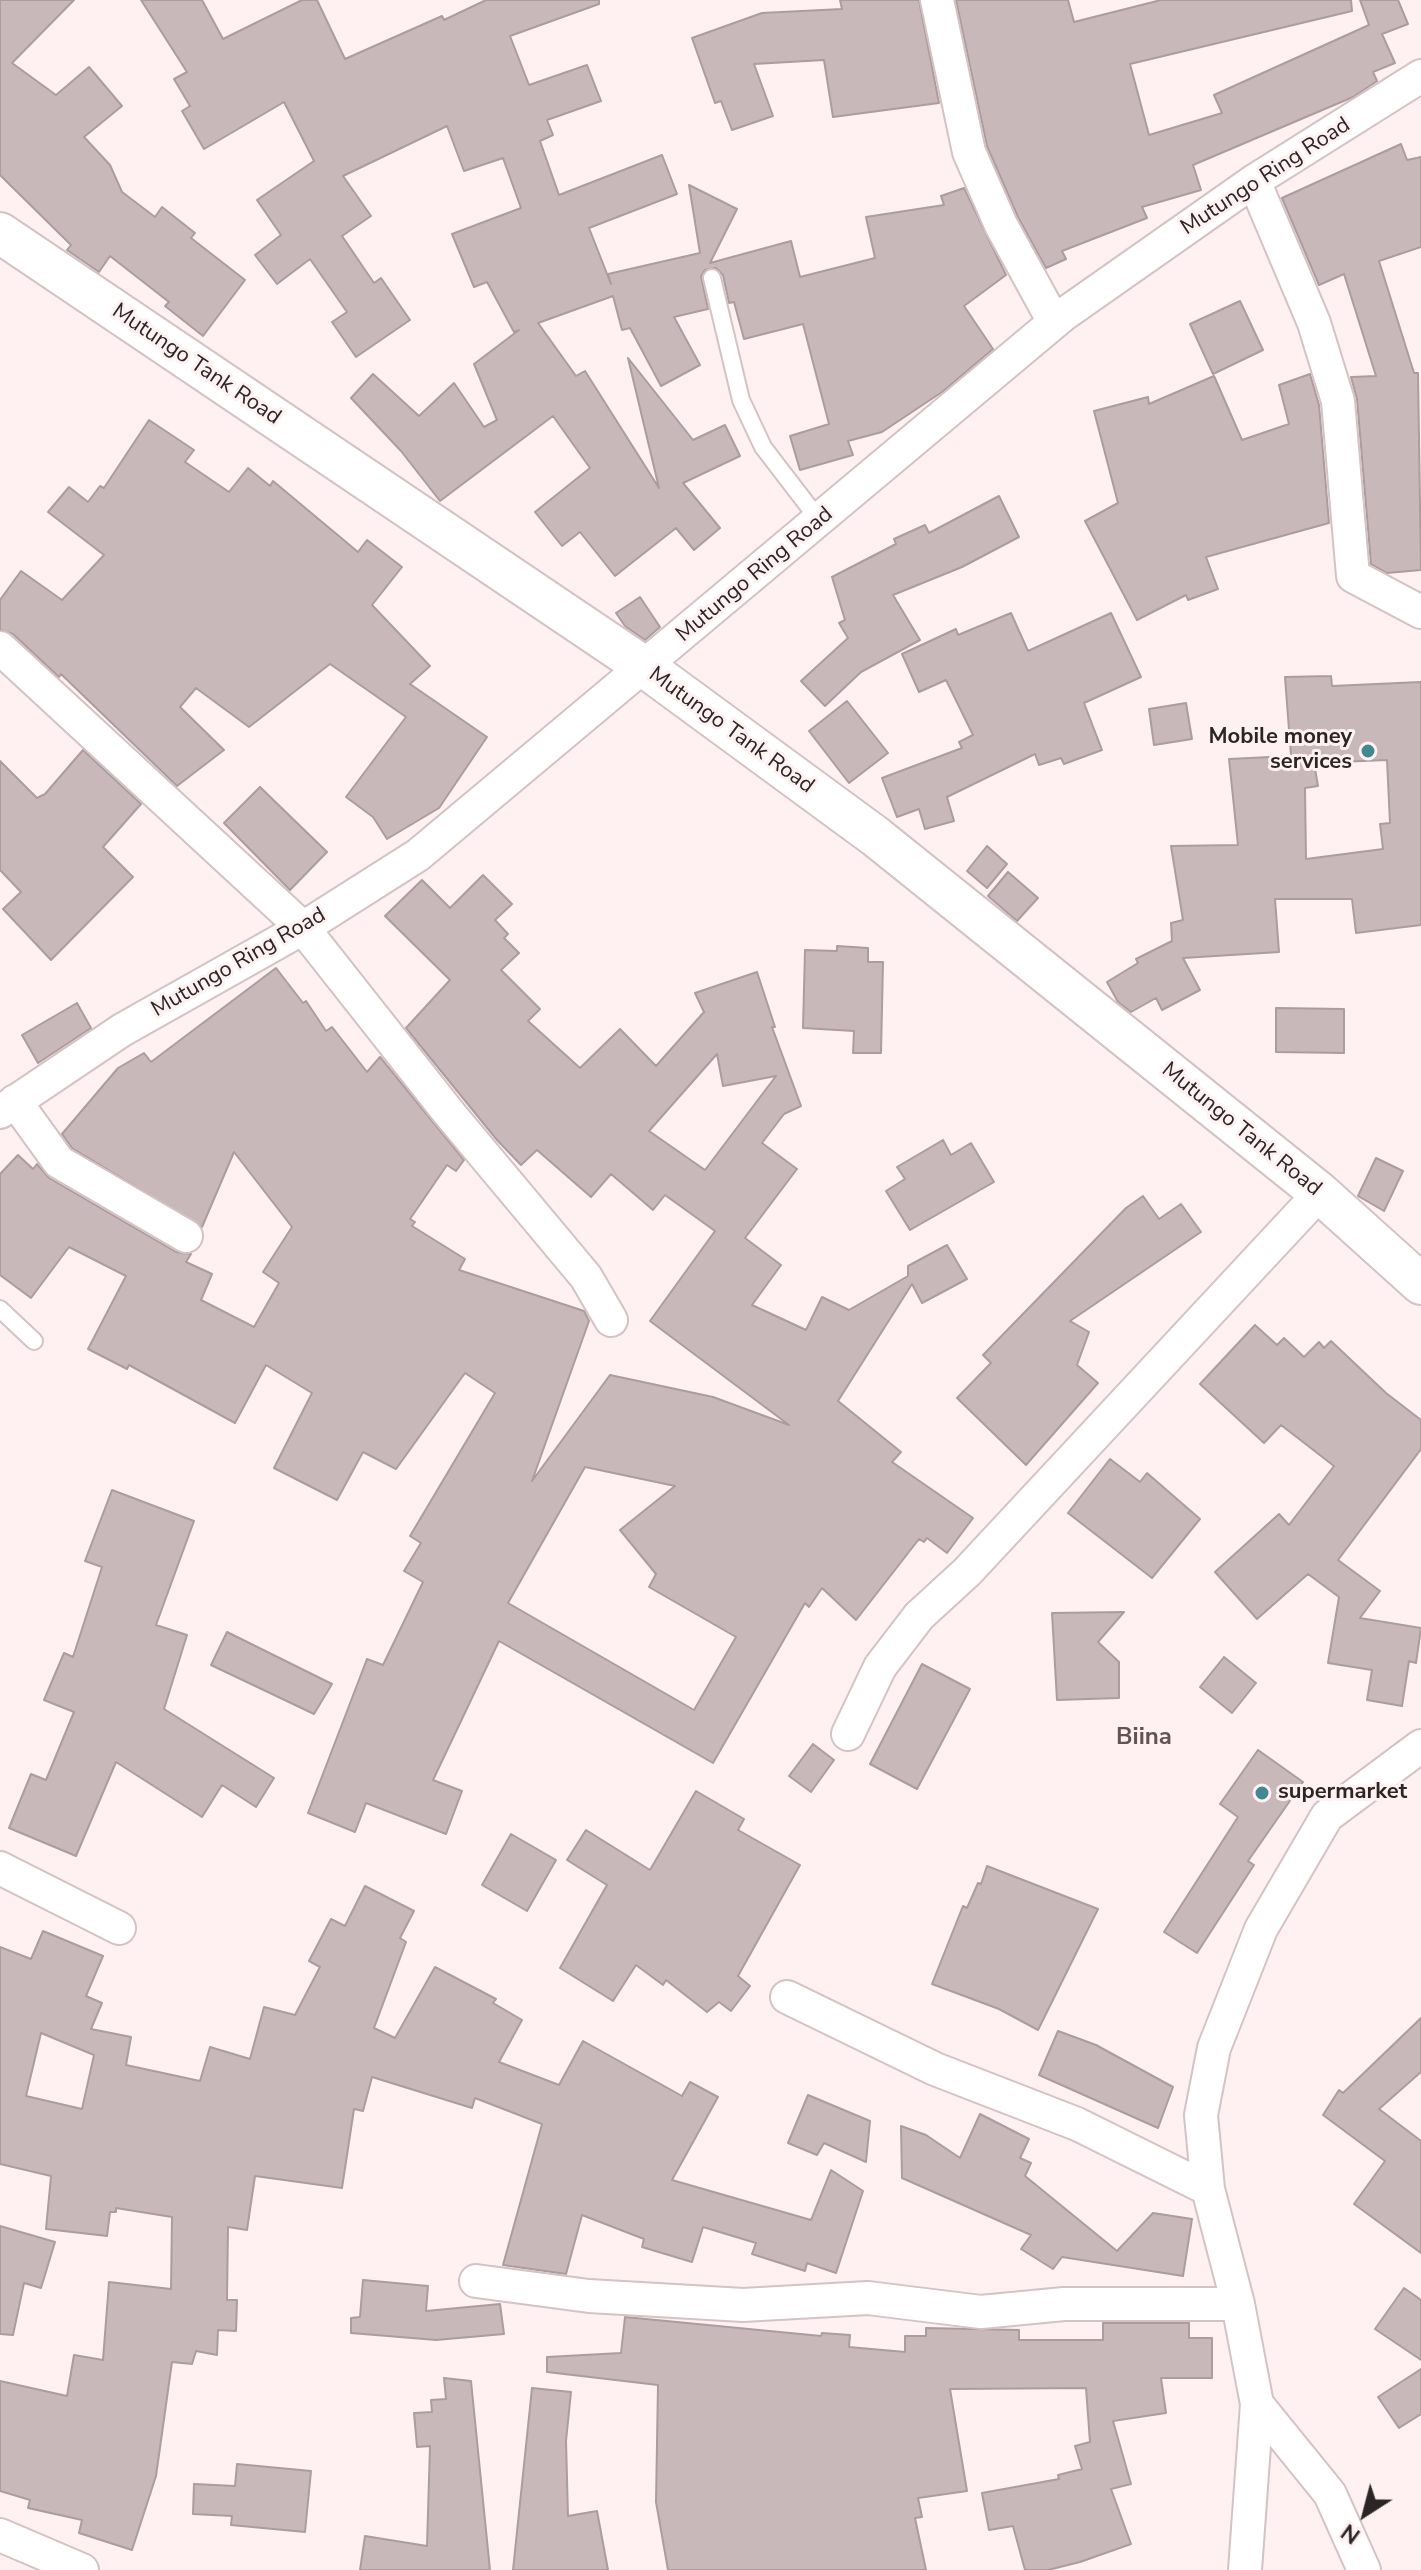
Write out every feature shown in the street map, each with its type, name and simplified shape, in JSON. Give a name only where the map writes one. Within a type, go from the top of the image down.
[{"type":"street","points":[[937,0],[969,152],[1001,225],[1054,322]]},
{"type":"street","name":"Mutungo Ring Road","points":[[7,1106],[122,1030],[303,928],[418,855],[646,668],[1054,322],[1254,181],[1421,76]]},
{"type":"street","points":[[1254,181],[1314,323],[1338,401],[1353,576],[1421,612]]},
{"type":"street","name":"Mutungo Tank Road","points":[[0,233],[646,668],[875,836],[1320,1193],[1421,1284]]},
{"type":"street","points":[[0,648],[303,928],[449,1113],[586,1277],[611,1320]]},
{"type":"street","points":[[7,1106],[59,1162],[186,1236]]},
{"type":"street","points":[[848,1734],[880,1667],[919,1616],[967,1572],[1320,1193]]},
{"type":"street","points":[[1245,2570],[1257,2404],[1238,2304],[1208,2189],[1201,2115],[1214,2048],[1261,1929],[1327,1816],[1421,1746]]},
{"type":"street","points":[[0,1868],[119,1928]]},
{"type":"street","points":[[787,1997],[935,2069],[1077,2124],[1208,2189]]},
{"type":"street","points":[[476,2281],[589,2296],[743,2305],[868,2298],[981,2312],[1064,2304],[1238,2304]]},
{"type":"street","points":[[1257,2404],[1330,2494],[1364,2570]]},
{"type":"street","points":[[0,2535],[82,2570]]},
{"type":"lane","points":[[712,278],[741,400],[763,447],[819,520]]},
{"type":"lane","points":[[0,1309],[34,1341]]},
{"type":"building","points":[[0,0],[74,0],[12,63],[56,95],[89,67],[122,106],[84,137],[110,165],[122,192],[155,217],[162,207],[195,233],[191,238],[245,280],[203,336],[165,306],[169,302],[110,256],[99,272],[67,250],[71,245],[0,175]]},
{"type":"building","points":[[141,0],[202,0],[223,39],[302,0],[317,0],[345,59],[486,0],[599,0],[599,4],[510,36],[529,85],[587,65],[601,101],[547,120],[553,135],[540,141],[559,195],[662,155],[677,194],[589,228],[611,284],[608,274],[700,253],[689,185],[737,209],[710,263],[791,241],[800,277],[875,258],[866,217],[944,205],[941,196],[964,188],[1006,275],[964,306],[993,349],[942,392],[882,432],[848,441],[853,455],[800,470],[790,436],[829,424],[803,324],[744,339],[734,302],[729,303],[723,275],[716,268],[705,270],[701,276],[708,309],[674,317],[700,365],[661,386],[630,328],[622,330],[613,296],[538,323],[576,376],[585,371],[659,488],[628,358],[693,440],[725,425],[740,456],[683,483],[720,528],[694,550],[676,528],[615,576],[580,532],[562,546],[535,512],[590,468],[553,416],[440,501],[401,451],[351,398],[373,374],[419,416],[454,383],[484,427],[497,420],[474,364],[519,330],[514,332],[487,282],[474,287],[452,234],[521,208],[503,158],[464,171],[447,126],[343,176],[371,216],[342,236],[374,283],[381,278],[410,320],[356,357],[332,322],[347,312],[310,259],[277,284],[255,255],[281,235],[257,200],[314,161],[284,102],[204,149],[182,111],[190,106],[174,79],[187,72]]},
{"type":"building","points":[[840,0],[919,0],[939,103],[833,117],[824,60],[754,64],[773,116],[732,130],[721,101],[715,103],[692,38],[762,13],[842,9]]},
{"type":"building","points":[[956,0],[1068,0],[1074,22],[1161,0],[1351,0],[1352,11],[1130,64],[1149,135],[1222,113],[1214,95],[1369,25],[1360,0],[1398,0],[1408,24],[1382,34],[1395,63],[1373,72],[1377,81],[1353,97],[1193,165],[1201,190],[1142,207],[1147,218],[1062,251],[1066,259],[1046,268],[1018,217],[987,146]]},
{"type":"building","points":[[1401,144],[1407,160],[1421,157],[1421,247],[1379,261],[1414,373],[1418,373],[1421,570],[1387,573],[1371,564],[1357,399],[1351,377],[1376,376],[1344,274],[1319,285],[1282,198]]},
{"type":"building","points":[[1240,301],[1263,350],[1213,374],[1190,324]]},
{"type":"building","points":[[1310,374],[1319,405],[1329,523],[1206,557],[1218,589],[1188,600],[1186,595],[1137,620],[1085,521],[1118,503],[1094,411],[1148,397],[1149,404],[1214,376],[1242,440],[1289,424],[1279,385]]},
{"type":"building","points":[[149,420],[194,450],[185,462],[229,492],[248,468],[270,486],[273,481],[358,552],[367,540],[402,567],[372,605],[430,666],[410,684],[487,737],[439,808],[387,839],[373,817],[346,797],[406,717],[330,664],[249,727],[196,688],[180,707],[224,750],[177,786],[61,674],[59,677],[13,634],[0,630],[0,600],[21,571],[62,600],[104,555],[48,512],[69,487],[88,502],[100,486],[104,488]]},
{"type":"building","points":[[999,496],[1019,537],[962,567],[893,595],[920,640],[861,672],[825,706],[801,681],[848,638],[839,623],[845,620],[832,577],[896,544],[894,539],[925,525],[929,533]]},
{"type":"building","points":[[640,597],[660,627],[645,640],[625,626],[616,613]]},
{"type":"building","points":[[1011,613],[1028,651],[1111,613],[1141,677],[1084,703],[1102,750],[1064,764],[1061,758],[1039,765],[1035,754],[947,797],[954,821],[925,829],[919,809],[897,817],[882,778],[962,748],[959,742],[973,735],[946,680],[919,692],[902,654],[956,629],[958,635]]},
{"type":"building","points":[[1331,676],[1332,686],[1421,682],[1421,925],[1356,933],[1352,899],[1275,899],[1279,952],[1183,958],[1200,990],[1162,1010],[1156,998],[1131,1012],[1118,1002],[1107,982],[1138,963],[1136,959],[1172,941],[1171,923],[1183,920],[1171,846],[1238,845],[1229,759],[1291,756],[1285,677]],"holes":[[[1387,760],[1390,823],[1380,824],[1383,849],[1306,859],[1305,788],[1318,786],[1314,763]]]},
{"type":"building","points":[[847,701],[888,753],[849,783],[809,731]]},
{"type":"building","points":[[1186,703],[1192,739],[1154,745],[1149,709]]},
{"type":"building","points":[[83,750],[141,804],[103,847],[133,877],[51,960],[3,909],[21,892],[0,870],[0,761],[37,798],[45,794]]},
{"type":"building","points":[[260,787],[327,852],[290,890],[224,823]]},
{"type":"building","points":[[987,846],[1007,864],[987,888],[967,871]]},
{"type":"building","points":[[1008,872],[1038,898],[1017,921],[988,896]]},
{"type":"building","points":[[483,875],[512,904],[495,920],[508,934],[504,938],[519,953],[501,970],[540,1009],[528,1021],[580,1068],[620,1029],[656,1066],[704,1012],[695,993],[757,972],[775,1027],[772,1027],[801,1106],[784,1114],[762,1143],[797,1169],[745,1238],[781,1265],[752,1305],[806,1330],[822,1297],[849,1310],[908,1276],[908,1266],[947,1245],[967,1279],[922,1303],[912,1284],[838,1401],[901,1452],[892,1462],[973,1518],[947,1553],[927,1538],[924,1542],[919,1539],[856,1620],[822,1588],[809,1607],[805,1603],[713,1763],[499,1641],[433,1780],[462,1791],[446,1834],[366,1803],[355,1832],[308,1813],[367,1659],[383,1665],[423,1582],[404,1571],[421,1543],[410,1536],[495,1393],[465,1373],[396,1469],[363,1452],[337,1500],[274,1468],[312,1393],[266,1365],[235,1423],[129,1365],[127,1369],[88,1349],[126,1276],[69,1247],[31,1298],[0,1275],[0,1174],[18,1155],[33,1169],[37,1164],[49,1178],[176,1252],[191,1254],[186,1262],[212,1274],[201,1300],[254,1327],[279,1283],[263,1272],[292,1227],[234,1152],[202,1227],[72,1148],[62,1134],[118,1068],[144,1053],[151,1062],[276,968],[303,1003],[306,1001],[326,1031],[332,1027],[367,1072],[380,1057],[464,1160],[456,1171],[447,1165],[410,1219],[415,1222],[412,1226],[465,1259],[459,1270],[584,1311],[589,1321],[532,1481],[610,1375],[713,1397],[789,1425],[650,1321],[715,1231],[665,1195],[653,1210],[611,1174],[591,1197],[537,1150],[521,1165],[406,1028],[450,980],[385,916],[422,880],[450,908]],"holes":[[[717,1054],[723,1086],[776,1076],[705,1170],[649,1131]],[[585,1467],[675,1486],[620,1530],[656,1574],[649,1587],[736,1637],[694,1710],[508,1603]]]},
{"type":"building","points":[[837,946],[868,948],[868,962],[883,962],[881,1053],[853,1053],[854,1031],[803,1028],[805,950],[837,951]]},
{"type":"building","points":[[77,1003],[91,1028],[38,1063],[22,1035]]},
{"type":"building","points":[[1276,1008],[1344,1009],[1344,1053],[1276,1052]]},
{"type":"building","points":[[943,1140],[951,1155],[971,1143],[994,1182],[910,1230],[886,1191],[905,1179],[897,1167]]},
{"type":"building","points":[[1376,1158],[1403,1171],[1384,1211],[1358,1196]]},
{"type":"building","points":[[1143,1196],[1159,1219],[1181,1204],[1201,1232],[1070,1321],[1089,1332],[1077,1365],[1098,1383],[1026,1465],[957,1398],[991,1363],[983,1355],[1126,1208]]},
{"type":"building","points":[[1255,1325],[1277,1345],[1284,1338],[1304,1357],[1319,1342],[1324,1348],[1331,1341],[1386,1393],[1421,1420],[1421,1449],[1338,1560],[1380,1591],[1360,1618],[1421,1628],[1416,1663],[1409,1661],[1402,1706],[1367,1700],[1372,1670],[1328,1663],[1339,1597],[1308,1574],[1257,1619],[1215,1572],[1279,1514],[1289,1525],[1334,1466],[1281,1425],[1264,1443],[1200,1384]]},
{"type":"building","points":[[1110,1459],[1140,1482],[1147,1473],[1200,1519],[1152,1578],[1068,1513]]},
{"type":"building","points":[[112,1490],[194,1521],[156,1625],[187,1635],[164,1709],[274,1778],[256,1807],[222,1785],[202,1817],[116,1762],[76,1856],[9,1828],[31,1774],[46,1780],[74,1712],[44,1700],[64,1653],[73,1657],[102,1567],[85,1561]]},
{"type":"building","points":[[1124,1612],[1098,1642],[1119,1662],[1119,1698],[1057,1700],[1052,1613]]},
{"type":"building","points":[[227,1632],[332,1684],[314,1714],[211,1665]]},
{"type":"building","points":[[1224,1657],[1256,1683],[1232,1713],[1200,1687]]},
{"type":"building","points":[[922,1664],[970,1689],[917,1789],[870,1764]]},
{"type":"building","points":[[813,1744],[834,1760],[811,1792],[789,1776]]},
{"type":"building","points":[[1258,1750],[1303,1782],[1248,1861],[1254,1865],[1197,1953],[1164,1932],[1238,1817],[1220,1804]]},
{"type":"building","points":[[696,1791],[744,1819],[738,1830],[800,1865],[738,1976],[750,1986],[731,2011],[719,2002],[707,2012],[666,1980],[663,1985],[636,1965],[613,2001],[560,1968],[607,1885],[567,1860],[586,1830],[650,1870]]},
{"type":"building","points":[[511,1834],[556,1860],[527,1911],[482,1885]]},
{"type":"building","points":[[987,1866],[1098,1909],[1038,2030],[999,2009],[932,1984],[963,1906],[967,1908]]},
{"type":"building","points":[[365,1886],[414,1911],[400,1938],[406,1942],[374,2028],[395,2038],[435,1967],[496,1999],[493,2003],[522,2020],[499,2062],[559,2085],[583,2041],[682,2096],[690,2082],[718,2097],[672,2180],[811,2220],[831,2170],[863,2191],[836,2273],[807,2263],[805,2271],[752,2254],[756,2243],[703,2227],[692,2262],[642,2247],[644,2239],[582,2215],[566,2274],[503,2265],[542,2124],[475,2098],[472,2108],[372,2077],[363,2111],[354,2109],[342,2188],[255,2176],[247,2230],[228,2227],[227,2300],[237,2300],[236,2331],[218,2330],[217,2355],[196,2351],[192,2364],[172,2362],[156,2476],[132,2550],[79,2533],[82,2520],[28,2508],[30,2500],[0,2491],[0,2381],[67,2396],[74,2355],[103,2360],[109,2282],[171,2289],[172,2217],[116,2208],[116,2212],[110,2212],[107,2236],[46,2229],[51,2176],[0,2164],[0,1947],[31,1959],[43,1931],[103,1956],[86,1996],[102,2003],[91,2029],[131,2037],[126,2065],[200,2081],[210,2047],[250,2059],[264,2007],[295,2015],[320,1967],[309,1961],[331,1919],[345,1926]],"holes":[[[41,2033],[94,2055],[82,2109],[26,2096]]]},
{"type":"building","points":[[1421,2018],[1421,2072],[1379,2109],[1421,2141],[1421,2253],[1354,2204],[1385,2161],[1323,2115],[1339,2090],[1343,2093]]},
{"type":"building","points":[[1058,2031],[1096,2045],[1173,2087],[1158,2128],[1039,2075]]},
{"type":"building","points":[[808,2095],[870,2121],[866,2162],[824,2143],[817,2155],[788,2143]]},
{"type":"building","points":[[980,2114],[1029,2139],[1020,2158],[1031,2163],[1025,2176],[1117,2251],[1153,2213],[1192,2219],[1183,2276],[1062,2257],[1053,2269],[1021,2249],[1031,2235],[902,2178],[901,2126],[926,2135],[960,2158]]},
{"type":"building","points":[[0,2226],[55,2242],[41,2288],[24,2283],[13,2335],[0,2334]]},
{"type":"building","points":[[363,2280],[428,2286],[426,2311],[500,2304],[504,2334],[436,2340],[351,2333],[351,2318],[360,2317]]},
{"type":"building","points":[[1404,2288],[1421,2300],[1421,2360],[1375,2329]]},
{"type":"building","points":[[625,2317],[821,2336],[822,2333],[850,2335],[849,2347],[905,2352],[905,2336],[926,2336],[926,2328],[1019,2330],[1019,2340],[1103,2340],[1103,2323],[1189,2323],[1189,2338],[1212,2338],[1212,2378],[1161,2378],[1166,2413],[1113,2421],[1131,2484],[1111,2489],[1131,2544],[1080,2562],[1048,2570],[1025,2570],[1013,2526],[989,2530],[982,2493],[1059,2479],[1058,2475],[1082,2469],[1075,2446],[1090,2442],[1086,2388],[950,2389],[967,2491],[918,2498],[922,2517],[915,2518],[926,2570],[668,2570],[656,2502],[658,2385],[547,2372],[547,2357],[621,2353]]},
{"type":"building","points":[[1421,2369],[1421,2414],[1399,2428],[1378,2397]]},
{"type":"building","points":[[444,2378],[471,2381],[490,2570],[360,2570],[365,2536],[427,2546],[430,2446],[417,2447],[414,2413],[432,2412],[431,2400],[446,2399]]},
{"type":"building","points":[[532,2388],[571,2392],[566,2441],[568,2516],[597,2511],[608,2570],[513,2570]]},
{"type":"building","points":[[237,2464],[311,2471],[305,2532],[231,2525],[232,2516],[193,2514],[194,2484],[235,2486]]},
{"type":"place","name":"Mobile money services","points":[[1368,751]]},
{"type":"place","name":"supermarket","points":[[1262,1793]]},
{"type":"district","name":"Biina","points":[[1144,1738]]}]
